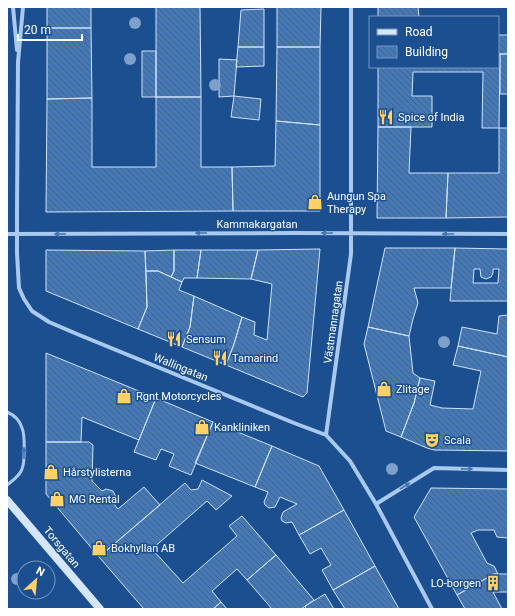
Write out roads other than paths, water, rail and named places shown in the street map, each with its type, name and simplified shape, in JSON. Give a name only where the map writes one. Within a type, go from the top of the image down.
[{"type":"main road","name":"Torsgatan","points":[[7,500],[10,510],[100,609]]},
{"type":"street","points":[[13,7],[18,62]]},
{"type":"street","points":[[18,62],[23,7]]},
{"type":"street","name":"Västmannagatan","points":[[326,435],[351,254],[351,7]]},
{"type":"street","name":"Wallingatan","points":[[18,62],[17,253],[19,288],[32,311],[49,322],[72,332],[294,424],[326,435]]},
{"type":"street","name":"Kammakargatan","points":[[7,234],[508,234]]},
{"type":"street","points":[[326,435],[350,461],[376,504],[432,609]]},
{"type":"street","points":[[376,504],[434,468],[508,470]]},
{"type":"lane","points":[[7,412],[18,419],[23,429],[24,458],[22,470],[7,486]]},
{"type":"place","name":"Spice of India","points":[[386,117]]},
{"type":"place","name":"Aungun Spa Therapy","points":[[315,202]]},
{"type":"place","name":"Sensum","points":[[174,339]]},
{"type":"place","name":"Tamarind","points":[[220,358]]},
{"type":"place","name":"Zlitage","points":[[384,389]]},
{"type":"place","name":"Rgnt Motorcycles","points":[[124,396]]},
{"type":"place","name":"Kankliniken","points":[[202,427]]},
{"type":"place","name":"Scala","points":[[432,440]]},
{"type":"place","name":"Hårstylisterna","points":[[51,472]]},
{"type":"place","name":"MG Rental","points":[[57,499]]},
{"type":"place","name":"Bokhyllan AB","points":[[99,548]]},
{"type":"place","name":"LO-borgen","points":[[493,583]]}]
